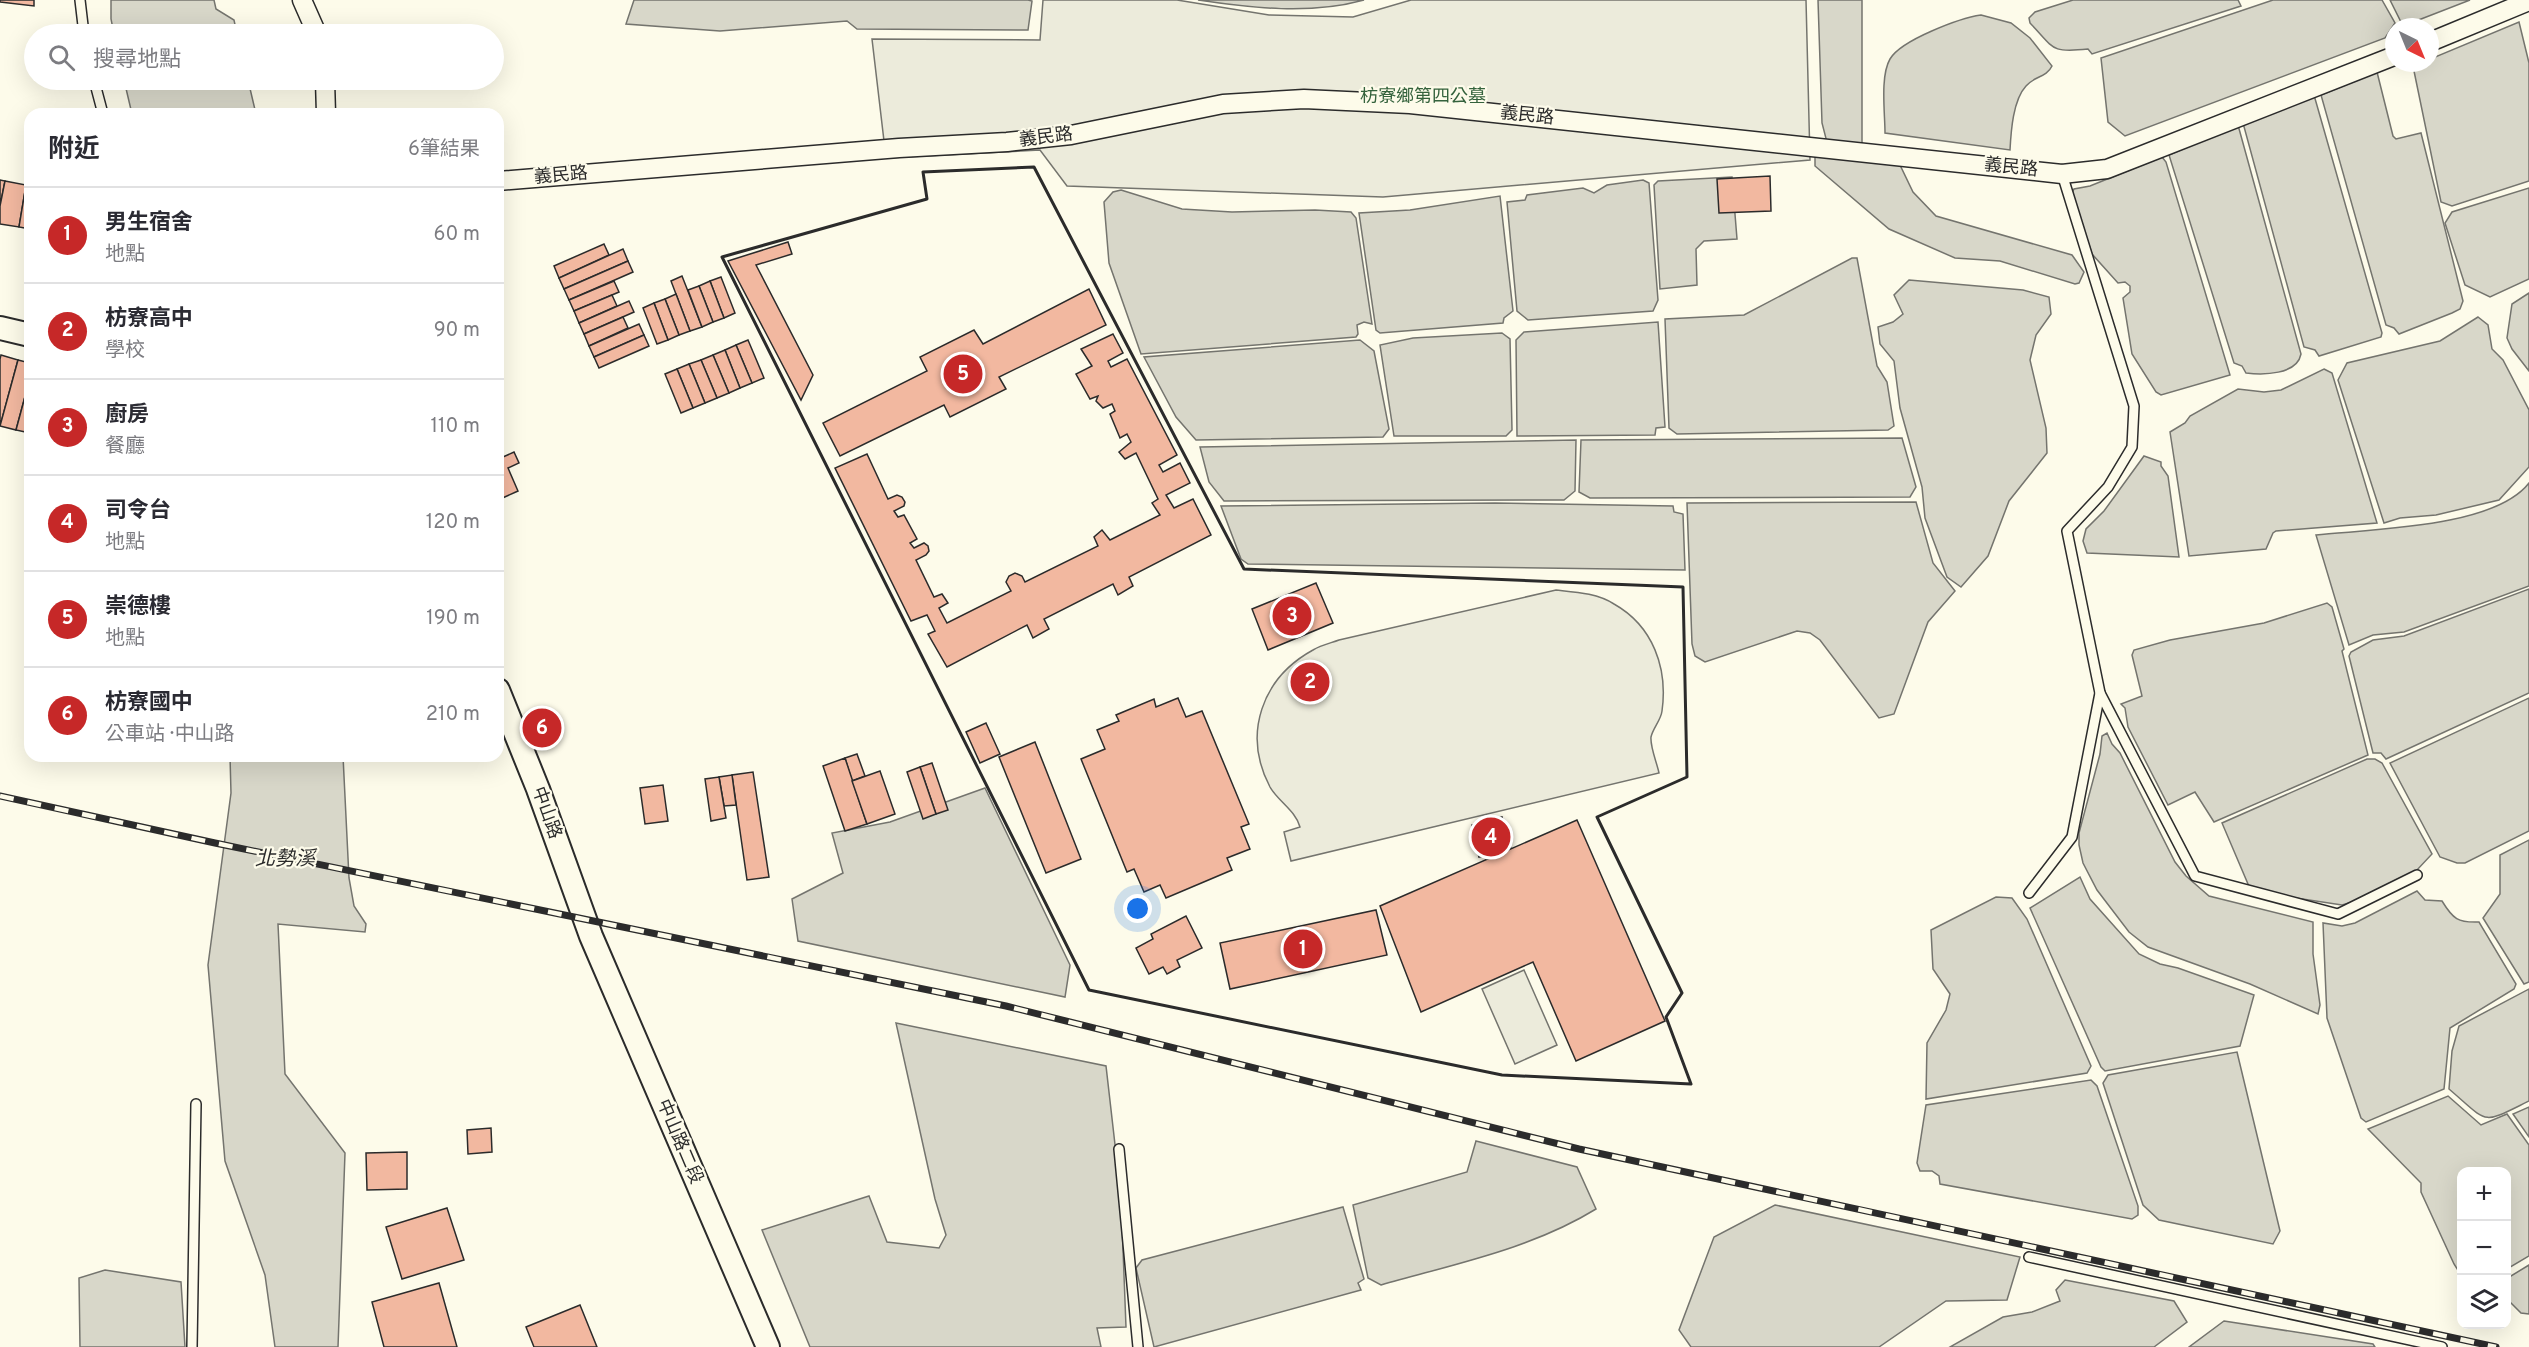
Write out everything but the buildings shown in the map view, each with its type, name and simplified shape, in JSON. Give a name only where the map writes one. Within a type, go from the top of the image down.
[{"type":"street","points":[[302,0],[313,24]]},
{"type":"street","points":[[2439,38],[2529,2]]},
{"type":"street","name":"義民路","points":[[504,181],[887,149],[1007,142],[1071,135],[1223,104],[1304,99],[1410,104],[2062,174],[2107,169],[2385,60]]},
{"type":"street","points":[[325,90],[326,108]]},
{"type":"street","points":[[0,328],[24,334]]},
{"type":"street","name":"中山路","points":[[504,705],[538,789],[591,936]]},
{"type":"street","name":"中山路二段","points":[[591,936],[768,1347]]},
{"type":"lane","points":[[80,0],[83,24]]},
{"type":"lane","points":[[97,90],[101,108]]},
{"type":"lane","points":[[2062,174],[2134,406],[2132,447],[2108,487],[2067,531],[2100,693],[2195,876],[2338,914],[2417,875]]},
{"type":"lane","points":[[2029,893],[2072,837],[2100,693]]},
{"type":"lane","points":[[192,1347],[195,1104]]},
{"type":"lane","points":[[1119,1149],[1138,1347]]},
{"type":"lane","points":[[2029,1257],[2442,1347]]},
{"type":"green space","name":"枋寮鄉第四公墓","points":[[1043,0],[1177,0],[1269,15],[1353,17],[1411,0],[1806,0],[1810,160],[1383,197],[1067,186],[1040,150],[886,158],[872,39],[1040,40]]},
{"type":"green space","points":[[1556,590],[1586,594],[1607,600],[1628,613],[1648,636],[1660,664],[1663,679],[1662,711],[1651,737],[1659,773],[1291,861],[1284,832],[1300,827],[1295,816],[1270,787],[1262,767],[1258,747],[1258,728],[1262,709],[1281,676],[1295,662],[1323,645]]},
{"type":"green space","points":[[1524,970],[1557,1045],[1515,1064],[1482,989]]},
{"type":"water","points":[[111,0],[214,0],[216,9],[234,20],[235,24],[112,24]]},
{"type":"water","points":[[634,0],[1032,1],[1028,30],[857,29],[847,21],[720,31],[626,24]]},
{"type":"water","points":[[1198,0],[1364,0],[1344,5],[1281,9]]},
{"type":"water","points":[[1818,0],[1862,0],[1862,158],[1899,163],[1913,192],[1936,216],[2072,255],[2084,272],[2079,283],[2075,284],[2000,261],[1955,258],[1889,229],[1815,166],[1815,152],[1830,154],[1822,123]]},
{"type":"water","points":[[2073,0],[2238,0],[2241,6],[2092,54],[2088,49],[2066,50],[2054,47],[2030,23],[2029,18],[2035,12]]},
{"type":"water","points":[[2273,0],[2382,0],[2392,18],[2385,18],[2385,38],[2125,136],[2108,122],[2101,58]]},
{"type":"water","points":[[2390,0],[2470,0],[2424,18],[2399,18]]},
{"type":"water","points":[[1981,15],[2011,23],[2030,38],[2052,66],[2050,70],[2029,83],[2018,99],[2010,150],[1885,133],[1884,85],[1890,59],[1896,52],[1918,38],[1959,20]]},
{"type":"water","points":[[2519,22],[2529,63],[2529,181],[2452,206],[2441,202],[2414,72],[2439,72],[2439,55]]},
{"type":"water","points":[[2377,72],[2393,136],[2396,139],[2421,133],[2463,301],[2460,309],[2399,334],[2394,328],[2386,325],[2321,95]]},
{"type":"water","points":[[126,90],[250,90],[255,108],[131,108]]},
{"type":"water","points":[[2314,95],[2382,333],[2381,337],[2319,356],[2315,350],[2304,347],[2243,123]]},
{"type":"water","points":[[2238,125],[2301,354],[2293,366],[2278,372],[2246,373],[2242,366],[2234,363],[2169,155]]},
{"type":"water","points":[[2162,157],[2166,162],[2230,375],[2161,395],[2156,392],[2132,354],[2123,298],[2130,292],[2130,286],[2125,282],[2118,283],[2092,254],[2072,193],[2074,189],[2090,186]]},
{"type":"water","points":[[1732,177],[1737,239],[1704,241],[1696,249],[1697,285],[1660,289],[1654,185],[1658,181]]},
{"type":"water","points":[[1643,180],[1649,183],[1658,300],[1653,311],[1528,320],[1517,311],[1507,202],[1525,200],[1527,195],[1583,188],[1594,193],[1607,185]]},
{"type":"water","points":[[2529,188],[2529,279],[2490,297],[2465,285],[2445,223],[2452,212]]},
{"type":"water","points":[[1121,190],[1182,209],[1232,212],[1315,210],[1351,212],[1356,218],[1372,324],[1364,322],[1357,325],[1356,337],[1141,354],[1109,263],[1104,202],[1113,192]]},
{"type":"water","points":[[1500,196],[1513,311],[1504,318],[1503,323],[1380,333],[1376,330],[1359,213],[1410,210]]},
{"type":"water","points":[[1852,258],[1857,258],[1877,366],[1887,382],[1894,426],[1888,430],[1677,434],[1669,428],[1665,319],[1744,315]]},
{"type":"water","points":[[1909,280],[2023,290],[2049,297],[2051,314],[2036,335],[2030,360],[2046,428],[2047,453],[2009,501],[1988,556],[1961,587],[1947,577],[1925,518],[1922,487],[1900,408],[1894,361],[1880,344],[1878,327],[1893,322],[1903,314],[1894,295]]},
{"type":"water","points":[[2529,293],[2529,371],[2512,349],[2507,338],[2512,304]]},
{"type":"water","points":[[2478,317],[2488,325],[2492,349],[2503,360],[2529,410],[2529,467],[2499,500],[2436,515],[2400,518],[2384,523],[2338,380],[2347,363],[2440,341]]},
{"type":"water","points":[[1658,322],[1665,427],[1656,428],[1655,435],[1517,436],[1516,340],[1524,332]]},
{"type":"water","points":[[1502,333],[1510,339],[1512,430],[1506,436],[1394,436],[1380,345],[1413,338]]},
{"type":"water","points":[[1360,340],[1374,351],[1389,429],[1383,437],[1196,440],[1176,417],[1144,357]]},
{"type":"water","points":[[2324,369],[2332,373],[2377,523],[2276,531],[2266,549],[2189,556],[2170,432],[2185,423],[2190,416],[2238,389],[2264,392],[2281,390]]},
{"type":"water","points":[[1902,438],[1916,487],[1910,497],[1590,498],[1579,492],[1581,440]]},
{"type":"water","points":[[1576,440],[1575,491],[1564,500],[1224,501],[1209,482],[1200,447]]},
{"type":"water","points":[[2144,456],[2161,462],[2168,476],[2179,557],[2087,553],[2083,541],[2086,529],[2104,511]]},
{"type":"water","points":[[2529,483],[2529,586],[2404,632],[2373,635],[2349,645],[2316,535],[2398,528],[2461,518],[2489,509],[2512,498]]},
{"type":"water","points":[[1916,502],[1933,563],[1955,591],[1928,622],[1894,714],[1879,718],[1820,640],[1810,633],[1797,631],[1705,662],[1695,656],[1692,644],[1687,503]]},
{"type":"water","points":[[1495,503],[1673,506],[1674,512],[1683,514],[1685,570],[1248,564],[1241,559],[1221,506]]},
{"type":"water","points":[[2529,589],[2529,693],[2386,759],[2381,753],[2373,753],[2349,656],[2351,652],[2373,640],[2404,636]]},
{"type":"water","points":[[2327,603],[2332,607],[2344,649],[2342,651],[2368,755],[2214,822],[2195,792],[2168,805],[2128,727],[2125,708],[2121,704],[2142,696],[2132,655],[2134,650],[2170,640],[2264,623]]},
{"type":"water","points":[[2529,698],[2529,831],[2465,863],[2457,863],[2440,857],[2390,763]]},
{"type":"water","points":[[2107,733],[2112,744],[2120,753],[2175,862],[2186,876],[2209,896],[2313,922],[2313,954],[2320,1005],[2318,1014],[2250,984],[2148,947],[2129,932],[2097,890],[2083,863],[2079,833],[2100,754],[2102,736]]},
{"type":"water","points":[[2367,759],[2375,759],[2382,763],[2432,854],[2417,870],[2363,899],[2342,905],[2251,891],[2222,823]]},
{"type":"water","name":"北勢溪","points":[[230,762],[343,762],[349,878],[354,906],[366,924],[365,932],[278,924],[285,1074],[345,1153],[338,1347],[275,1347],[265,1275],[225,1161],[208,965],[231,793]]},
{"type":"water","points":[[985,788],[1070,965],[1065,997],[798,941],[792,899],[843,873],[832,833],[890,822]]},
{"type":"water","points":[[2529,840],[2529,982],[2524,984],[2483,918],[2500,894],[2500,855]]},
{"type":"water","points":[[2080,877],[2090,899],[2139,954],[2160,964],[2178,968],[2254,995],[2240,1046],[2105,1071],[2101,1067],[2030,908]]},
{"type":"water","points":[[2417,891],[2425,900],[2442,901],[2449,912],[2461,921],[2479,922],[2516,984],[2514,989],[2450,1028],[2444,1089],[2366,1122],[2361,1118],[2327,1018],[2323,923],[2342,926],[2355,923]]},
{"type":"water","points":[[1996,897],[2012,898],[2027,919],[2091,1066],[2087,1073],[1926,1099],[1927,1043],[1946,1010],[1950,994],[1933,969],[1931,930]]},
{"type":"water","points":[[2529,989],[2529,1101],[2493,1117],[2479,1115],[2449,1089],[2452,1051],[2459,1026]]},
{"type":"water","points":[[896,1023],[1106,1066],[1121,1197],[1126,1327],[1097,1328],[1101,1347],[810,1347],[762,1230],[869,1196],[887,1242],[939,1248],[946,1235],[935,1199]]},
{"type":"water","points":[[2237,1052],[2280,1231],[2273,1244],[2159,1220],[2143,1205],[2103,1083],[2108,1075]]},
{"type":"water","points":[[2091,1080],[2097,1086],[2138,1206],[2138,1215],[2132,1219],[1940,1184],[1939,1176],[1932,1171],[1920,1171],[1917,1163],[1926,1105]]},
{"type":"water","points":[[2448,1096],[2481,1125],[2507,1114],[2529,1145],[2529,1256],[2511,1267],[2511,1167],[2457,1167],[2457,1269],[2421,1192],[2421,1183],[2368,1129]]},
{"type":"water","points":[[2529,1107],[2529,1137],[2513,1114]]},
{"type":"water","points":[[1476,1141],[1577,1167],[1596,1209],[1545,1235],[1492,1254],[1381,1285],[1368,1278],[1353,1205],[1467,1172]]},
{"type":"water","points":[[1775,1205],[2020,1257],[2007,1300],[1946,1301],[1879,1347],[1691,1347],[1679,1330],[1714,1237]]},
{"type":"water","points":[[1343,1207],[1364,1279],[1358,1283],[1361,1290],[1154,1347],[1136,1268],[1142,1260]]},
{"type":"water","points":[[2529,1265],[2529,1314],[2521,1313],[2511,1303],[2511,1276]]},
{"type":"water","points":[[105,1270],[181,1282],[185,1347],[80,1347],[79,1278]]},
{"type":"water","points":[[2065,1280],[2174,1301],[2187,1322],[2154,1347],[1950,1347],[2003,1317],[2032,1312],[2060,1301],[2056,1290]]},
{"type":"water","points":[[2224,1321],[2373,1344],[2375,1347],[2189,1347]]},
{"type":"railway","points":[[0,796],[215,843],[1006,1006],[1579,1149],[2496,1347]]},
{"type":"wall","points":[[1034,167],[1244,569],[1683,587],[1687,777],[1597,817],[1682,993],[1666,1017],[1691,1084],[1502,1075],[1089,990],[722,257],[927,199],[923,172],[1034,167]]},
{"type":"place","name":"崇德樓","points":[[963,374]]},
{"type":"place","name":"廚房","points":[[1292,616]]},
{"type":"place","name":"枋寮高中","points":[[1310,682]]},
{"type":"place","name":"枋寮國中","points":[[542,728]]},
{"type":"place","name":"司令台","points":[[1491,837]]},
{"type":"place","name":"男生宿舍","points":[[1303,949]]}]
